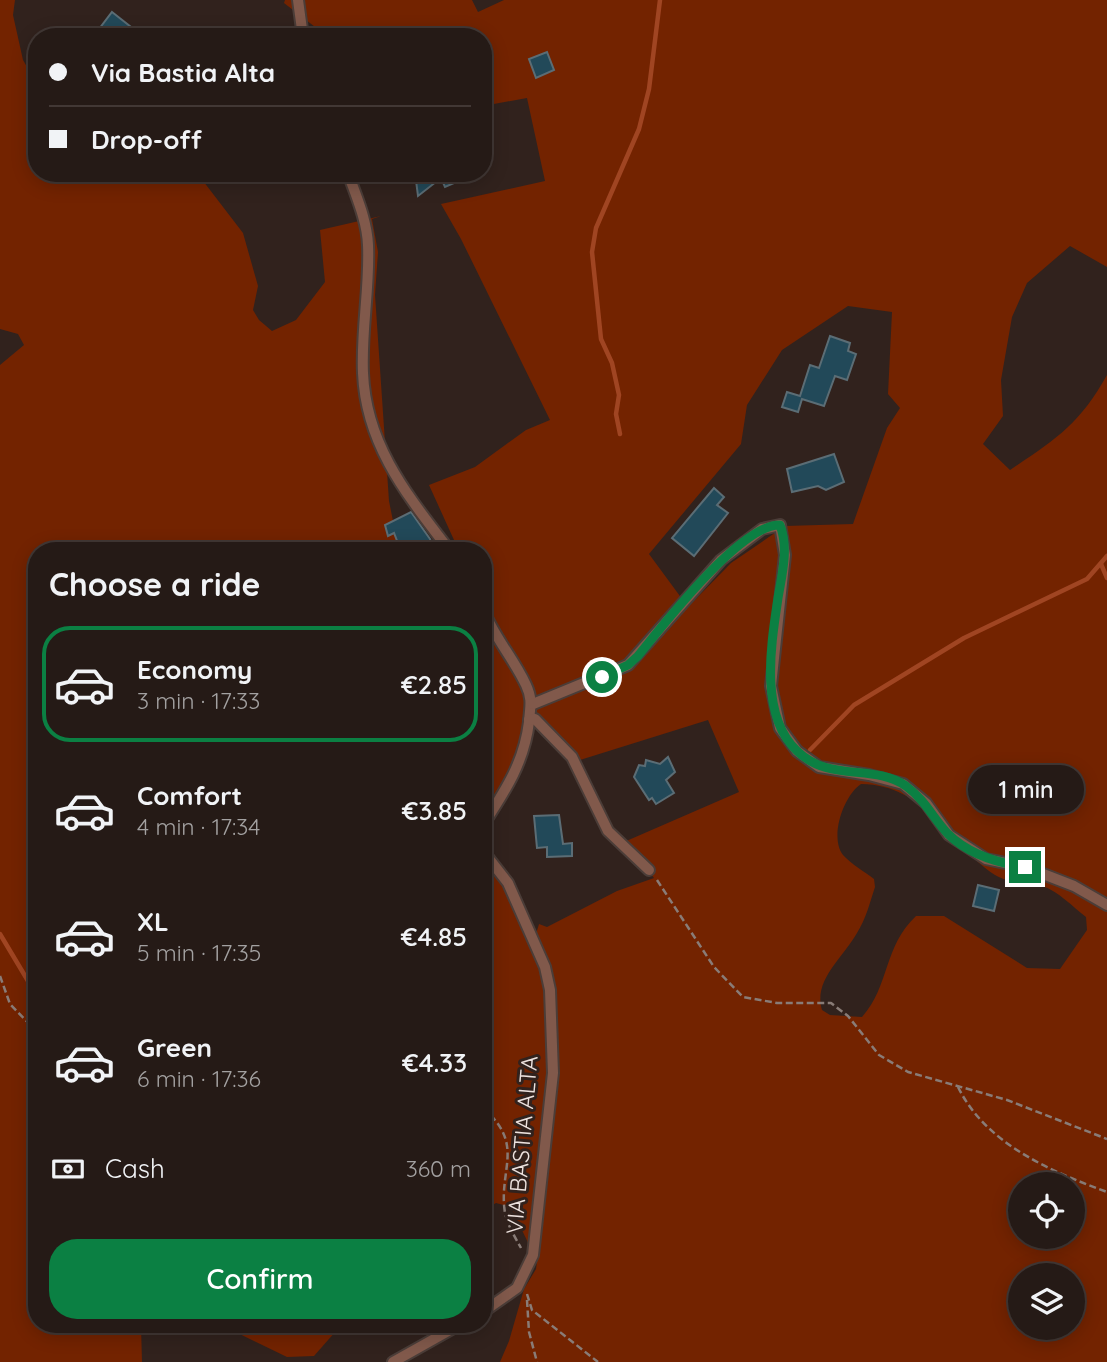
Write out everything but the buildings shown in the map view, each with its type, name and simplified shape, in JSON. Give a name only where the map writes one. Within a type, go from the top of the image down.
[{"type":"street","points":[[298,0],[302,28]]},
{"type":"street","points":[[351,182],[364,219],[368,244],[363,373],[374,426],[400,487],[443,542]]},
{"type":"street","points":[[533,704],[628,665],[721,560],[773,525],[780,525],[785,555],[771,686],[780,728],[797,751],[819,767],[903,784],[926,803],[949,835],[986,859],[1037,872],[1074,887],[1107,905]]},
{"type":"street","points":[[492,630],[526,684],[533,704],[523,755],[508,788],[492,812]]},
{"type":"street","points":[[528,720],[535,719],[572,757],[608,831],[649,870]]},
{"type":"street","name":"VIA BASTIA ALTA","points":[[492,863],[508,883],[544,967],[550,990],[553,1073],[530,1268],[517,1288],[492,1306]]},
{"type":"street","points":[[393,1362],[445,1333]]},
{"type":"path","points":[[649,870],[677,907],[714,967],[743,997],[777,1003],[831,1003],[848,1016],[884,1058],[915,1075],[1007,1100],[1107,1139]]},
{"type":"path","points":[[0,976],[10,1004],[28,1023]]},
{"type":"path","points":[[958,1087],[970,1110],[996,1135],[1033,1160],[1107,1192]]},
{"type":"path","points":[[492,1115],[500,1122],[508,1151],[505,1210],[508,1224],[524,1255]]},
{"type":"path","points":[[537,1362],[529,1332],[527,1293],[532,1311],[598,1362]]},
{"type":"shaded area","points":[[0,0],[15,0],[13,15],[23,60],[28,69],[28,182],[204,182],[243,233],[258,286],[253,310],[259,320],[272,331],[296,320],[325,282],[320,230],[381,216],[372,219],[378,252],[375,295],[389,501],[397,542],[28,542],[28,1333],[141,1333],[142,1362],[0,1362],[0,365],[24,345],[18,334],[0,329]]},
{"type":"shaded area","points":[[285,0],[472,0],[478,12],[504,0],[1107,0],[1107,267],[1070,246],[1027,283],[1012,317],[1001,380],[1003,416],[983,444],[1010,470],[1065,430],[1086,407],[1107,375],[1107,1362],[500,1362],[524,1289],[536,1269],[545,1198],[534,1183],[531,1249],[511,1207],[496,1203],[492,1205],[492,869],[517,901],[536,934],[539,924],[547,927],[617,891],[654,878],[624,842],[739,792],[708,720],[580,760],[541,721],[528,735],[492,807],[492,645],[500,641],[492,624],[492,542],[455,542],[429,485],[475,467],[526,430],[550,420],[441,204],[545,181],[527,98],[492,104],[492,28],[316,28],[284,3]],"holes":[[[848,306],[892,312],[888,394],[900,408],[887,428],[853,524],[785,526],[731,563],[688,607],[649,554],[741,444],[747,405],[782,350]],[[861,784],[884,787],[903,794],[920,805],[995,875],[1006,880],[1048,888],[1086,917],[1087,930],[1060,969],[1027,968],[944,916],[916,916],[898,940],[878,992],[862,1017],[830,1015],[822,1010],[820,999],[825,979],[860,928],[875,887],[874,879],[843,855],[838,838],[840,817],[849,797]]]},
{"type":"shaded area","points":[[238,1333],[334,1333],[314,1356],[287,1357]]},
{"type":"waterway","points":[[620,434],[616,414],[619,395],[612,363],[601,339],[592,252],[596,228],[639,129],[649,89],[660,0]]},
{"type":"waterway","points":[[810,750],[854,705],[964,638],[1087,579],[1107,556]]},
{"type":"waterway","points":[[1101,564],[1107,578]]},
{"type":"waterway","points":[[0,934],[28,981]]},
{"type":"route","points":[[602,677],[628,665],[638,656],[721,560],[770,525],[780,525],[785,555],[771,686],[780,728],[788,740],[797,751],[819,767],[903,784],[926,803],[949,835],[986,859],[1025,867]]}]
